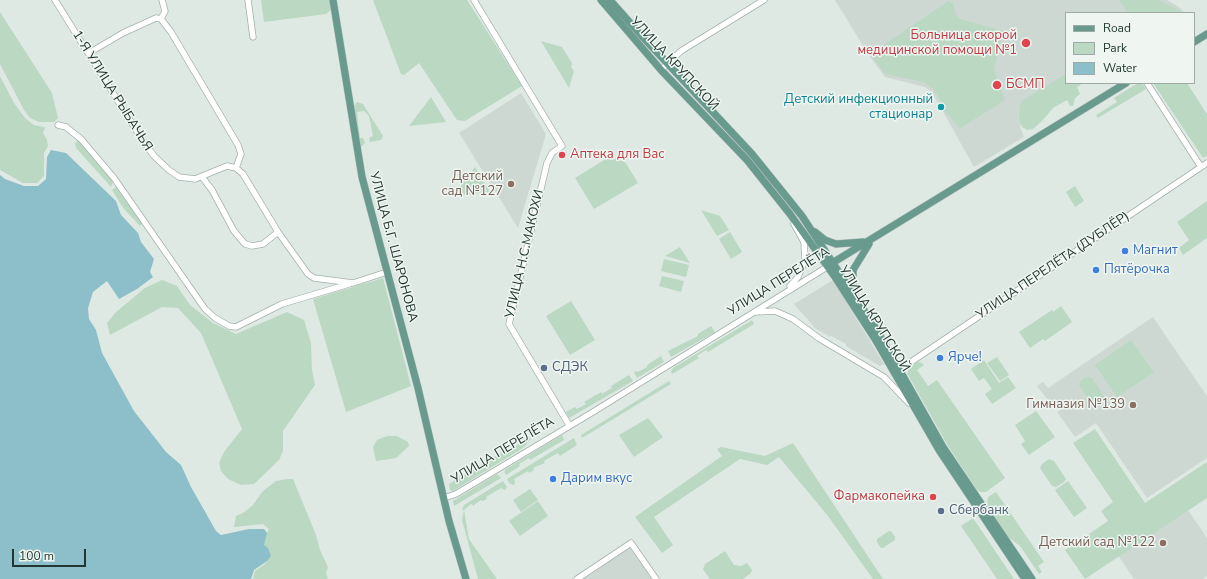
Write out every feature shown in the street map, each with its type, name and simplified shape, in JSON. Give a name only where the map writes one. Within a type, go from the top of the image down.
[{"type":"main road","name":"УЛИЦА Б.Г. ШАРОНОВА","points":[[333,0],[359,164],[418,388],[444,498],[466,579]]},
{"type":"main road","name":"УЛИЦА КРУПСКОЙ","points":[[601,0],[661,70],[747,160],[790,214],[875,339],[918,416],[949,466],[1025,579]]},
{"type":"main road","name":"УЛИЦА КРУПСКОЙ","points":[[610,0],[752,154],[811,229],[857,300],[943,447],[1032,579]]},
{"type":"main road","points":[[1195,41],[1207,34]]},
{"type":"main road","name":"УЛИЦА ПЕРЕЛЁТА","points":[[827,267],[1124,84]]},
{"type":"main road","points":[[811,229],[825,240],[836,244],[854,244],[873,239]]},
{"type":"main road","points":[[857,300],[853,284],[853,270],[861,254],[873,239]]},
{"type":"street","name":"1-Я УЛИЦА РЫБАЧЬЯ","points":[[55,0],[154,156],[169,170],[179,176],[195,179],[202,177]]},
{"type":"street","points":[[161,19],[166,11],[162,0]]},
{"type":"street","points":[[248,0],[253,37]]},
{"type":"street","name":"УЛИЦА Н.С.МАКОХИ","points":[[474,0],[562,146],[552,153],[547,163],[509,324],[569,425]]},
{"type":"street","points":[[661,70],[681,52],[764,0]]},
{"type":"street","points":[[89,53],[123,33],[156,18],[161,19],[166,23],[232,132],[241,154],[236,168]]},
{"type":"street","points":[[1148,84],[1201,167]]},
{"type":"street","points":[[58,125],[66,127],[81,139],[114,178],[205,309],[229,326],[236,327],[282,304],[387,272]]},
{"type":"street","name":"УЛИЦА ПЕРЕЛЁТА (ДУБЛЁР)","points":[[899,370],[1207,163]]},
{"type":"street","points":[[278,232],[258,246],[245,244],[234,231],[212,190],[202,177],[227,166],[236,168],[242,174],[278,232],[308,274],[320,280],[353,283]]},
{"type":"street","points":[[782,293],[798,277],[805,260],[806,250],[804,242],[790,214]]},
{"type":"street","name":"УЛИЦА ПЕРЕЛЁТА","points":[[444,498],[456,494],[752,313],[782,293],[827,267]]},
{"type":"street","points":[[752,313],[775,311],[793,319],[820,339],[884,377],[904,396],[918,416]]},
{"type":"street","points":[[577,579],[631,543],[656,579]]},
{"type":"shaded area","name":"БСМП","points":[[835,0],[1167,0],[1179,7],[1184,12],[1065,12],[1065,84],[1023,120],[1020,126],[1024,137],[974,167],[932,92],[925,87],[885,77],[868,54]]},
{"type":"shaded area","name":"Детский сад №127","points":[[521,93],[546,134],[518,228],[459,133]]},
{"type":"shaded area","points":[[833,280],[884,364],[880,366],[846,346],[846,344],[815,328],[794,304]]},
{"type":"shaded area","name":"Гимназия №139","points":[[1153,317],[1207,396],[1207,458],[1147,498],[1096,423],[1075,437],[1057,412],[1062,409],[1057,402],[1052,405],[1037,386],[1043,382],[1048,388]]},
{"type":"shaded area","name":"Детский сад №122","points":[[1182,501],[1207,538],[1207,576],[1203,579],[1134,579],[1113,548]]},
{"type":"shaded area","points":[[629,547],[652,579],[580,579],[627,548]]},
{"type":"green space","points":[[261,0],[330,0],[331,10],[326,14],[264,22]]},
{"type":"green space","points":[[373,0],[467,0],[522,86],[465,121],[457,120],[419,63],[404,75],[401,74]]},
{"type":"green space","points":[[1119,0],[1158,0],[1182,12],[1127,12]]},
{"type":"green space","points":[[949,1],[953,4],[956,15],[960,19],[1003,31],[994,70],[1005,100],[960,128],[943,109],[940,99],[934,90],[924,82],[885,74],[870,54]]},
{"type":"green space","points":[[0,12],[52,93],[58,118],[54,122],[39,122],[30,118],[24,110],[0,64]]},
{"type":"green space","points":[[541,41],[562,47],[572,63],[571,67],[574,71],[569,88]]},
{"type":"green space","points":[[1065,75],[1065,84],[1082,84],[1077,87],[1080,94],[1075,98],[1073,106],[1070,106],[1067,100],[1053,108],[1033,129],[1027,130],[1022,127],[1019,118],[1020,105],[1023,100]]},
{"type":"green space","points":[[0,76],[14,103],[25,118],[34,125],[45,127],[43,133],[47,140],[48,146],[44,153],[44,176],[37,183],[23,183],[0,170]]},
{"type":"green space","points":[[1136,84],[1143,84],[1146,89],[1098,118],[1096,115],[1117,102],[1114,98]]},
{"type":"green space","points":[[1154,84],[1188,84],[1207,114],[1207,156],[1203,158]]},
{"type":"green space","points":[[431,97],[446,122],[409,126]]},
{"type":"green space","points":[[357,102],[363,104],[383,136],[381,140],[370,142],[369,138],[373,136],[369,116],[364,111],[357,112],[360,138],[363,138],[365,143],[360,146],[354,106]]},
{"type":"green space","points":[[78,140],[90,151],[113,181],[111,187],[76,148],[75,144]]},
{"type":"green space","points":[[609,157],[625,162],[638,183],[594,209],[575,178]]},
{"type":"green space","points":[[475,167],[490,192],[453,196]]},
{"type":"green space","points":[[1075,186],[1084,201],[1075,207],[1066,192]]},
{"type":"green space","points":[[116,187],[143,223],[140,226],[123,208],[112,190]]},
{"type":"green space","points":[[1207,201],[1207,238],[1183,255],[1179,248],[1189,240],[1177,222]]},
{"type":"green space","points":[[701,210],[720,216],[729,230],[717,236]]},
{"type":"green space","points":[[730,232],[742,252],[731,259],[719,239]]},
{"type":"green space","points":[[680,247],[690,263],[665,256]]},
{"type":"green space","points":[[664,259],[689,265],[686,277],[661,271]]},
{"type":"green space","points":[[662,276],[684,281],[681,292],[659,286]]},
{"type":"green space","points":[[383,278],[411,386],[346,412],[313,299]]},
{"type":"green space","points":[[162,280],[177,286],[190,305],[213,323],[236,334],[287,312],[304,320],[311,343],[312,370],[315,385],[283,431],[283,451],[279,460],[254,484],[241,485],[228,479],[221,471],[219,463],[224,452],[242,429],[201,333],[178,308],[162,307],[110,335],[107,323],[116,312],[145,288]]},
{"type":"green space","points":[[571,301],[595,340],[570,355],[546,316]]},
{"type":"green space","points":[[1061,306],[1072,322],[1045,341],[1043,339],[1030,348],[1019,332],[1052,310],[1053,312]]},
{"type":"green space","points":[[752,320],[754,324],[708,352],[706,350],[697,356],[699,358],[672,374],[671,372],[673,368]]},
{"type":"green space","points":[[711,326],[715,332],[671,357],[668,351],[698,336],[698,334]]},
{"type":"green space","points":[[1131,340],[1154,372],[1117,397],[1095,365]]},
{"type":"green space","points":[[661,356],[664,362],[637,378],[634,372],[638,372],[647,367],[647,365]]},
{"type":"green space","points":[[997,357],[1009,375],[1000,381],[987,363]]},
{"type":"green space","points":[[984,360],[999,383],[1008,377],[1016,388],[992,404],[985,394],[992,389],[984,378],[979,381],[971,369]]},
{"type":"green space","points":[[918,362],[924,365],[917,370],[928,386],[937,380],[1005,478],[986,492],[977,490],[948,446],[907,373],[910,367]]},
{"type":"green space","points":[[629,375],[633,381],[569,418],[566,412],[575,407],[577,409],[586,404],[584,402],[601,392],[602,394],[612,388],[611,386]]},
{"type":"green space","points":[[1086,377],[1092,378],[1105,398],[1096,406],[1092,404],[1079,385],[1080,382]]},
{"type":"green space","points":[[669,381],[671,384],[582,438],[581,435]]},
{"type":"green space","points":[[1036,411],[1055,437],[1029,455],[1021,444],[1025,441],[1015,425]]},
{"type":"green space","points":[[648,418],[663,437],[634,457],[619,435]]},
{"type":"green space","points":[[1095,429],[1145,503],[1207,462],[1207,498],[1085,579],[1065,550],[1108,521],[1101,511],[1113,502],[1073,443]]},
{"type":"green space","points":[[562,435],[564,440],[530,460],[529,458],[519,464],[520,466],[506,475],[504,472],[506,469]]},
{"type":"green space","points":[[387,436],[397,436],[408,442],[409,446],[396,458],[376,461],[373,447],[377,440]]},
{"type":"green space","points":[[528,436],[531,439],[523,448],[453,491],[450,490],[449,484],[512,446],[513,448],[522,442],[521,440]]},
{"type":"green space","points":[[574,438],[577,445],[560,456],[558,453],[544,461],[545,463],[533,468],[534,470],[529,473],[528,471],[514,479],[514,485],[510,484],[507,479]]},
{"type":"green space","points":[[793,443],[883,579],[873,579],[828,516],[779,457],[767,465],[740,459],[654,517],[673,545],[662,553],[635,517],[722,456],[717,449],[721,447],[765,456]]},
{"type":"green space","points":[[1049,459],[1054,461],[1066,479],[1056,487],[1052,486],[1040,468],[1042,464]]},
{"type":"green space","points":[[497,474],[501,478],[454,506],[453,501]]},
{"type":"green space","points":[[293,479],[316,535],[320,550],[328,567],[326,573],[328,579],[253,579],[255,571],[265,564],[268,559],[263,541],[269,529],[263,524],[234,527],[236,516],[252,506],[263,491],[276,481]]},
{"type":"green space","points":[[503,481],[507,487],[505,490],[501,488],[486,497],[487,499],[483,501],[481,500],[474,506],[471,504],[462,510],[464,505]]},
{"type":"green space","points":[[1068,481],[1087,508],[1074,517],[1055,490]]},
{"type":"green space","points":[[530,489],[538,500],[521,512],[513,500]]},
{"type":"green space","points":[[996,492],[1044,562],[1038,566],[1042,572],[1039,574],[1020,546],[1008,537],[987,505],[988,497]]},
{"type":"green space","points":[[538,501],[548,516],[520,536],[509,521]]},
{"type":"green space","points":[[464,510],[469,539],[497,579],[478,579],[462,520]]},
{"type":"green space","points":[[973,518],[1014,579],[997,579],[961,526]]},
{"type":"green space","points":[[891,531],[895,537],[895,540],[881,548],[877,542],[877,539]]},
{"type":"green space","points":[[725,551],[734,565],[741,566],[747,563],[752,570],[751,573],[743,579],[710,579],[703,569],[705,564]]},
{"type":"water","points":[[51,150],[66,153],[116,201],[121,215],[138,233],[141,242],[154,259],[150,272],[153,277],[137,289],[119,299],[107,281],[93,292],[88,308],[89,319],[96,330],[102,353],[134,411],[166,452],[181,465],[191,487],[216,531],[221,535],[249,529],[264,529],[267,533],[264,545],[268,548],[271,556],[267,561],[254,570],[251,579],[0,579],[0,175],[5,179],[24,186],[38,186],[46,179],[47,157]]},
{"type":"place","name":"Больница скорой медицинской помощи №1","points":[[1026,43]]},
{"type":"place","name":"БСМП","points":[[997,85]]},
{"type":"place","name":"Детский инфекционный стационар","points":[[941,107]]},
{"type":"place","name":"Аптека для Вас","points":[[562,155]]},
{"type":"place","name":"Детский сад №127","points":[[511,184]]},
{"type":"place","name":"Магнит","points":[[1125,251]]},
{"type":"place","name":"Пятёрочка","points":[[1096,270]]},
{"type":"place","name":"Ярче!","points":[[940,358]]},
{"type":"place","name":"СДЭК","points":[[544,368]]},
{"type":"place","name":"Гимназия №139","points":[[1133,405]]},
{"type":"place","name":"Дарим вкус","points":[[553,479]]},
{"type":"place","name":"Фармакопейка","points":[[933,497]]},
{"type":"place","name":"Сбербанк","points":[[941,511]]},
{"type":"place","name":"Детский сад №122","points":[[1163,543]]}]
